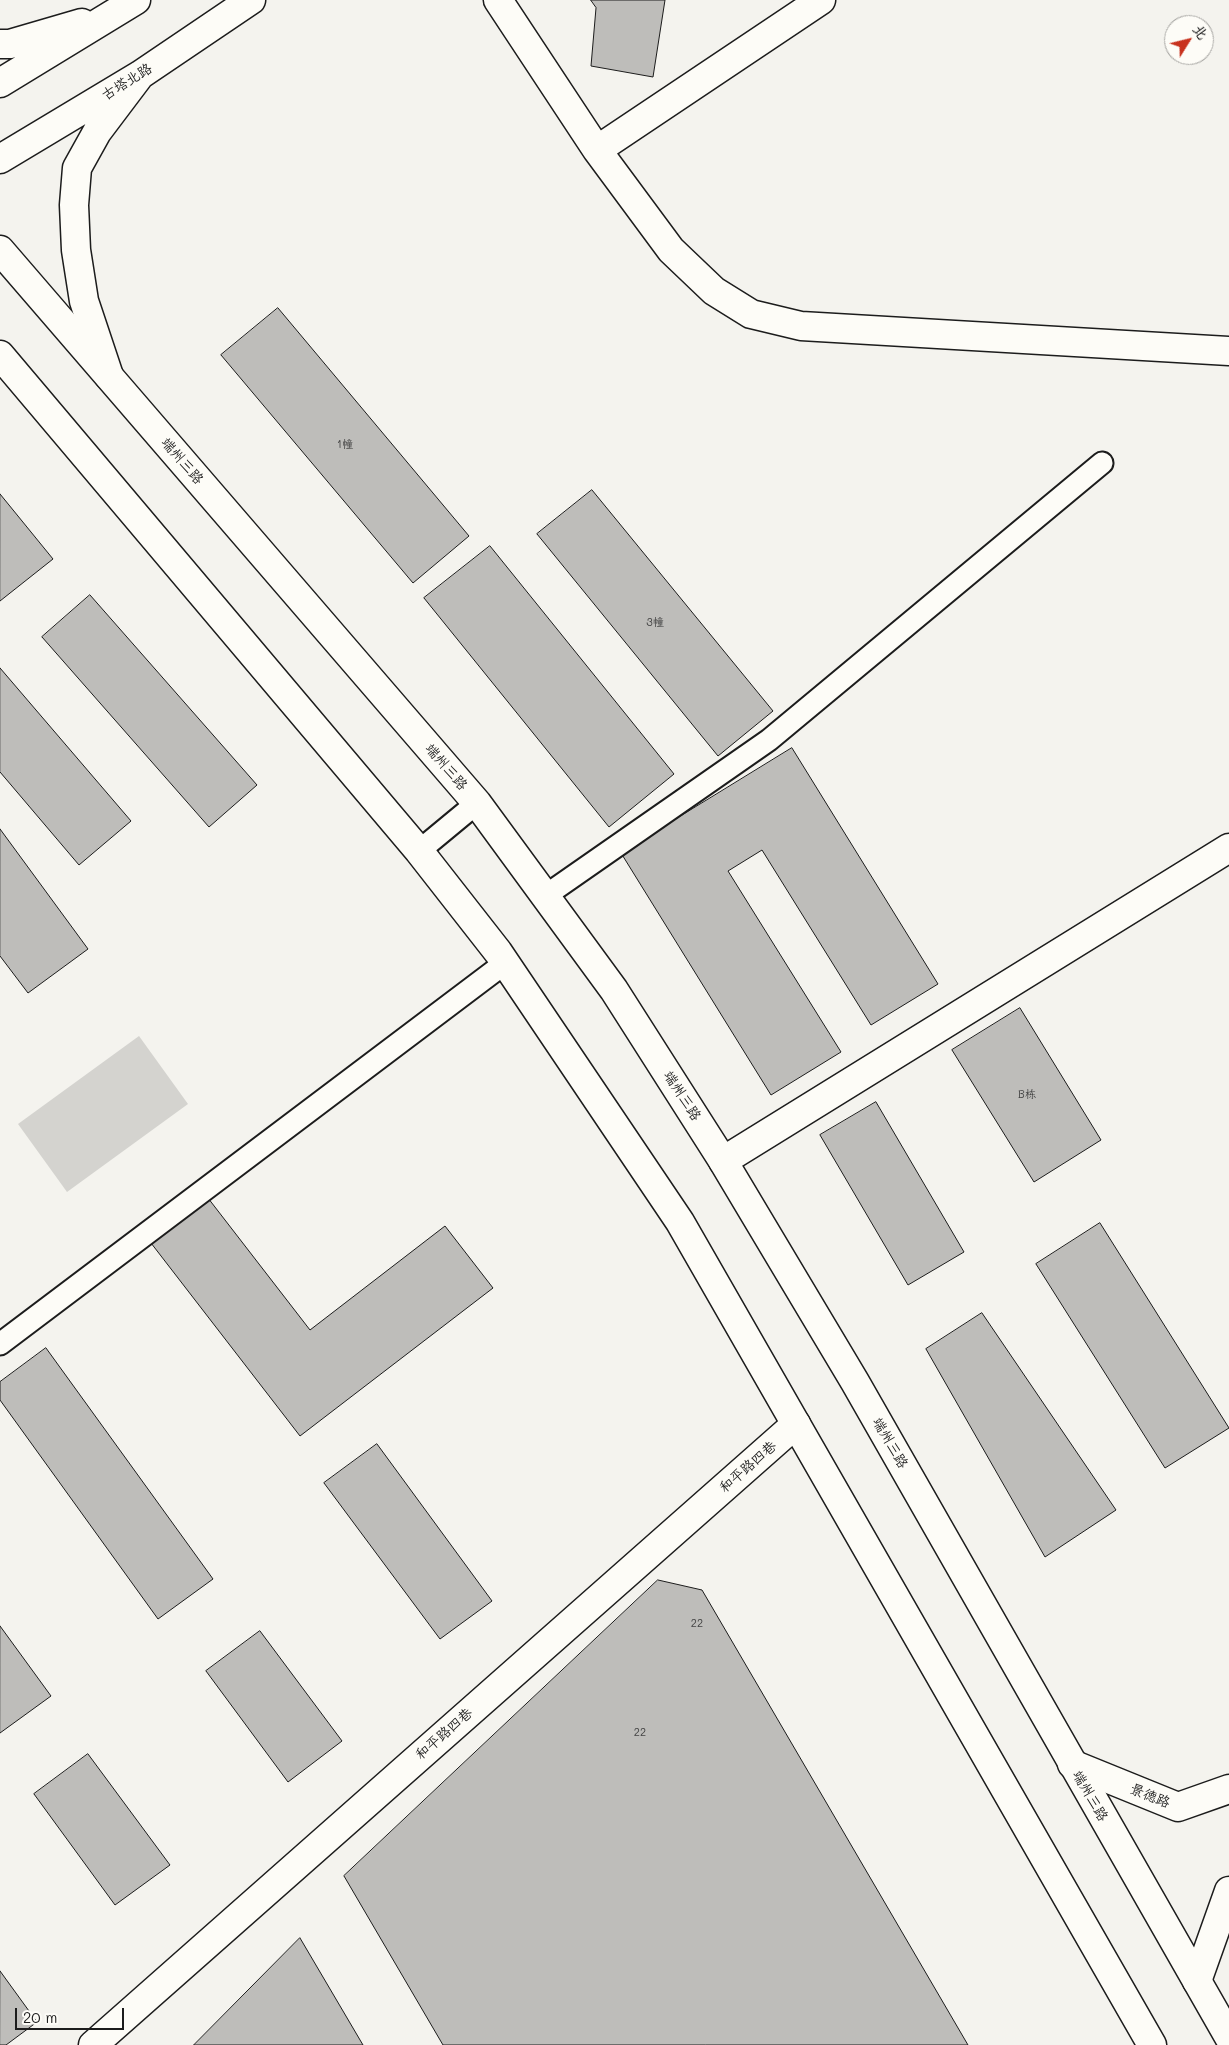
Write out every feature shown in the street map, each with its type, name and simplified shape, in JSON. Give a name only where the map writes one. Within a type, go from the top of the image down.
[{"type":"main road","name":"古塔北路","points":[[0,159],[140,75],[251,0]]},
{"type":"main road","points":[[498,0],[598,150],[671,250],[714,291],[751,314],[801,326],[1229,351]]},
{"type":"main road","points":[[598,150],[821,0]]},
{"type":"main road","points":[[0,44],[10,44],[127,6]]},
{"type":"main road","points":[[0,83],[127,6]]},
{"type":"main road","points":[[109,376],[84,301],[76,250],[74,205],[77,168],[97,132],[140,75]]},
{"type":"main road","name":"端州三路","points":[[0,250],[477,803],[614,990],[723,1161],[855,1382],[1229,2037]]},
{"type":"main road","points":[[0,355],[419,851],[506,964],[680,1222],[1152,2045]]},
{"type":"main road","points":[[0,376],[31,390]]},
{"type":"main road","points":[[723,1161],[1229,848]]},
{"type":"main road","name":"和平路四巷","points":[[93,2045],[796,1424]]},
{"type":"main road","name":"景德路","points":[[1072,1764],[1178,1807],[1229,1789]]},
{"type":"main road","points":[[1197,1981],[1229,1892]]},
{"type":"lane","points":[[545,896],[769,740],[1102,462]]},
{"type":"lane","points":[[419,851],[477,803]]},
{"type":"lane","points":[[0,1344],[506,964]]},
{"type":"shaded area","points":[[139,1036],[188,1104],[67,1192],[18,1124]]},
{"type":"building","points":[[591,0],[665,0],[653,77],[591,66],[596,8]]},
{"type":"building","points":[[278,308],[469,536],[413,583],[221,355]]},
{"type":"building","points":[[592,490],[773,711],[718,756],[537,534]]},
{"type":"building","points":[[0,494],[53,559],[0,601]]},
{"type":"building","points":[[490,546],[674,774],[609,827],[424,598]]},
{"type":"building","points":[[90,595],[257,785],[209,827],[42,637]]},
{"type":"building","points":[[0,668],[131,821],[79,865],[0,772]]},
{"type":"building","points":[[792,748],[938,984],[871,1025],[762,850],[728,871],[841,1052],[771,1095],[621,853]]},
{"type":"building","points":[[0,829],[88,949],[28,993],[0,956]]},
{"type":"building","points":[[1020,1008],[1101,1140],[1034,1182],[952,1050]]},
{"type":"building","points":[[876,1102],[964,1252],[908,1285],[820,1135]]},
{"type":"building","points":[[208,1198],[310,1330],[445,1226],[493,1288],[300,1436],[151,1243]]},
{"type":"building","points":[[1100,1223],[1229,1428],[1165,1468],[1036,1264]]},
{"type":"building","points":[[982,1313],[1116,1510],[1045,1557],[926,1349]]},
{"type":"building","points":[[46,1348],[213,1579],[158,1619],[0,1400],[0,1382]]},
{"type":"building","points":[[377,1444],[492,1601],[440,1639],[324,1483]]},
{"type":"building","points":[[658,1580],[702,1590],[968,2045],[443,2045],[344,1876]]},
{"type":"building","points":[[0,1626],[51,1696],[0,1733]]},
{"type":"building","points":[[260,1631],[342,1741],[288,1782],[206,1671]]},
{"type":"building","points":[[88,1754],[170,1865],[115,1905],[34,1794]]},
{"type":"building","points":[[300,1938],[363,2045],[194,2045]]},
{"type":"building","points":[[0,1971],[37,2022],[6,2045],[0,2045]]}]
